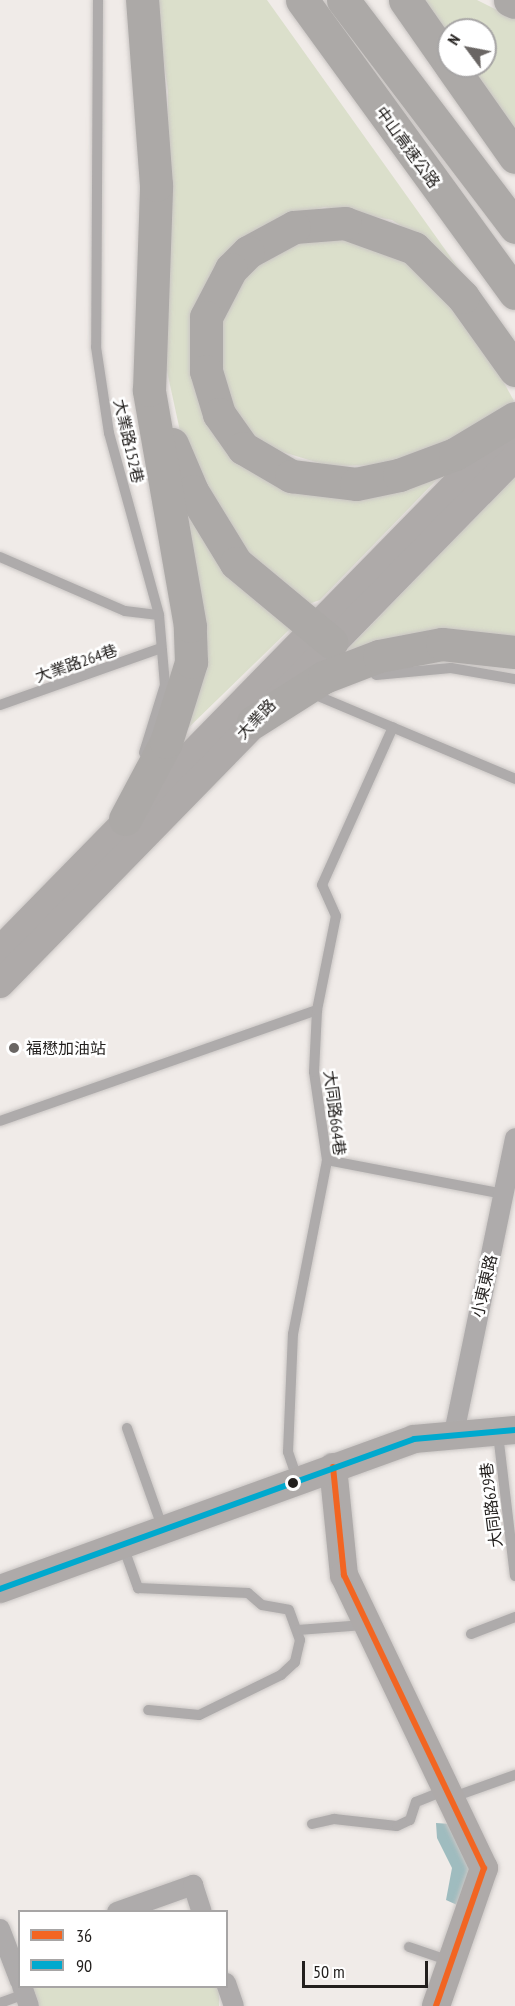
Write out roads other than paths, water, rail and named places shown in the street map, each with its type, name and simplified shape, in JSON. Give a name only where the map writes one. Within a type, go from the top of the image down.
[{"type":"highway","points":[[125,819],[166,742],[191,662],[190,626],[149,390],[156,185],[142,0]]},
{"type":"highway","name":"中山高速公路","points":[[302,0],[515,293]]},
{"type":"highway","points":[[343,0],[515,227]]},
{"type":"highway","points":[[405,0],[437,46]]},
{"type":"highway","points":[[510,0],[515,2]]},
{"type":"highway","points":[[460,78],[515,157]]},
{"type":"highway","points":[[510,363],[463,297],[414,249],[345,223],[294,227],[248,252],[216,293],[203,345],[210,391],[224,422],[243,448],[291,476],[356,484],[399,475],[455,454],[515,418]]},
{"type":"highway","points":[[149,390],[192,490],[236,563],[321,635]]},
{"type":"highway","points":[[262,725],[324,677],[379,656],[442,644],[515,652]]},
{"type":"main road","name":"大業路","points":[[0,984],[204,773],[262,725],[321,635],[515,425]]},
{"type":"main road","name":"大業路","points":[[0,950],[125,819],[515,457]]},
{"type":"main road","points":[[0,1589],[414,1439],[454,1433],[506,1430]]},
{"type":"main road","points":[[333,1467],[344,1575],[364,1625],[451,1793],[484,1868],[439,2005]]},
{"type":"street","name":"小東東路","points":[[454,1433],[515,1138]]},
{"type":"street","points":[[120,1910],[193,1885],[202,1910]]},
{"type":"street","points":[[0,1929],[18,1975]]},
{"type":"street","points":[[228,1988],[234,2006]]},
{"type":"lane","name":"大業路152巷","points":[[82,866],[138,772],[165,685],[159,615],[110,433],[96,347],[98,0]]},
{"type":"lane","points":[[0,557],[125,611],[159,615]]},
{"type":"lane","name":"大業路264巷","points":[[0,705],[161,648]]},
{"type":"lane","points":[[366,678],[386,671],[451,668],[515,679]]},
{"type":"lane","points":[[290,716],[318,696],[337,689]]},
{"type":"lane","points":[[318,696],[515,779]]},
{"type":"lane","name":"大同路664巷","points":[[298,1481],[288,1452],[293,1334],[327,1160],[314,1072],[317,1010],[336,916],[322,885],[393,727]]},
{"type":"lane","points":[[0,1121],[317,1010]]},
{"type":"lane","points":[[327,1160],[504,1194]]},
{"type":"lane","points":[[127,1428],[163,1530]]},
{"type":"lane","name":"大同路629巷","points":[[506,1430],[515,1576]]},
{"type":"lane","points":[[123,1545],[138,1588],[180,1594],[248,1593],[262,1605],[288,1610],[298,1630],[295,1662],[281,1676],[199,1715],[148,1710]]},
{"type":"lane","points":[[471,1634],[515,1617]]},
{"type":"lane","points":[[298,1630],[364,1625]]},
{"type":"lane","points":[[312,1824],[334,1819],[397,1826],[410,1820],[416,1802],[515,1775]]},
{"type":"lane","points":[[409,1947],[453,1962]]},
{"type":"lane","points":[[0,2003],[24,1992]]},
{"type":"water","points":[[436,1823],[451,1824],[471,1867],[466,1909],[446,1900],[452,1868],[437,1838]]},
{"type":"place","name":"福懋加油站","points":[[14,1048]]}]
